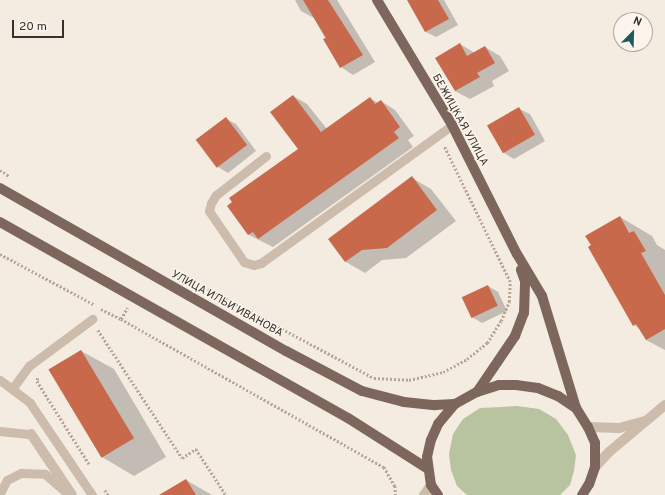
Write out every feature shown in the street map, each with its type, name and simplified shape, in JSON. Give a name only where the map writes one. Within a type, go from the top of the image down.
[{"type":"main road","name":"БЕЖИЦКАЯ УЛИЦА","points":[[377,0],[452,125],[517,254]]},
{"type":"main road","name":"УЛИЦА ИЛЬИ ИВАНОВА","points":[[0,188],[258,335],[362,391],[404,402],[435,405],[455,404]]},
{"type":"main road","points":[[0,222],[348,418],[428,469]]},
{"type":"main road","points":[[477,392],[515,336],[524,313],[525,281],[517,254]]},
{"type":"main road","points":[[517,254],[542,296],[576,408],[588,427],[595,443],[595,467],[589,484],[582,495]]},
{"type":"main road","points":[[438,495],[431,485],[428,469],[428,457],[438,424],[455,404],[477,392],[499,385],[516,385],[538,388],[558,396],[576,408]]},
{"type":"main road","points":[[589,484],[593,495]]},
{"type":"street","points":[[595,467],[609,452],[646,420],[664,408]]},
{"type":"street","points":[[588,427],[619,428],[646,420]]},
{"type":"street","points":[[31,434],[72,495]]},
{"type":"street","points":[[424,495],[431,485]]},
{"type":"lane","points":[[266,156],[216,196],[211,203],[209,210],[244,262],[254,265],[261,263],[452,125]]},
{"type":"lane","points":[[12,389],[29,366],[92,320]]},
{"type":"lane","points":[[0,380],[30,403],[92,495]]},
{"type":"lane","points":[[0,431],[31,434]]},
{"type":"lane","points":[[0,493],[7,480],[21,473],[45,474],[69,495]]},
{"type":"path","points":[[202,286],[374,378],[409,380],[443,372],[467,359],[487,343],[501,321],[509,302],[510,282],[438,135]]},
{"type":"path","points":[[121,319],[384,467],[395,486],[396,495]]},
{"type":"path","points":[[92,334],[99,330],[182,458],[196,449],[226,495]]},
{"type":"path","points":[[40,371],[37,381],[92,468]]},
{"type":"path","points":[[104,488],[108,495]]},
{"type":"green space","points":[[517,406],[539,409],[556,419],[568,435],[576,455],[570,485],[560,495],[467,495],[457,486],[451,470],[449,454],[453,434],[463,419],[480,408]]},
{"type":"building","points":[[303,0],[328,0],[363,55],[340,68],[323,39],[326,38]]},
{"type":"building","points":[[407,0],[438,0],[449,19],[425,32]]},
{"type":"building","points":[[460,43],[467,56],[485,46],[495,63],[477,73],[480,77],[455,91],[435,58]]},
{"type":"building","points":[[293,95],[321,132],[370,97],[375,104],[381,100],[400,127],[394,132],[399,138],[258,239],[253,232],[248,235],[227,206],[232,202],[229,198],[298,149],[270,112]]},
{"type":"building","points":[[519,107],[535,135],[503,153],[487,126]]},
{"type":"building","points":[[226,117],[247,145],[217,168],[196,140]]},
{"type":"building","points":[[412,176],[437,210],[387,248],[362,250],[345,262],[328,239]]},
{"type":"building","points":[[620,216],[629,233],[634,231],[646,251],[641,253],[665,295],[665,329],[646,340],[636,324],[633,326],[588,247],[591,245],[585,236]]},
{"type":"building","points":[[488,285],[498,306],[471,318],[462,297]]},
{"type":"building","points":[[81,350],[134,438],[101,458],[48,370]]},
{"type":"building","points":[[186,479],[196,495],[159,495]]}]
